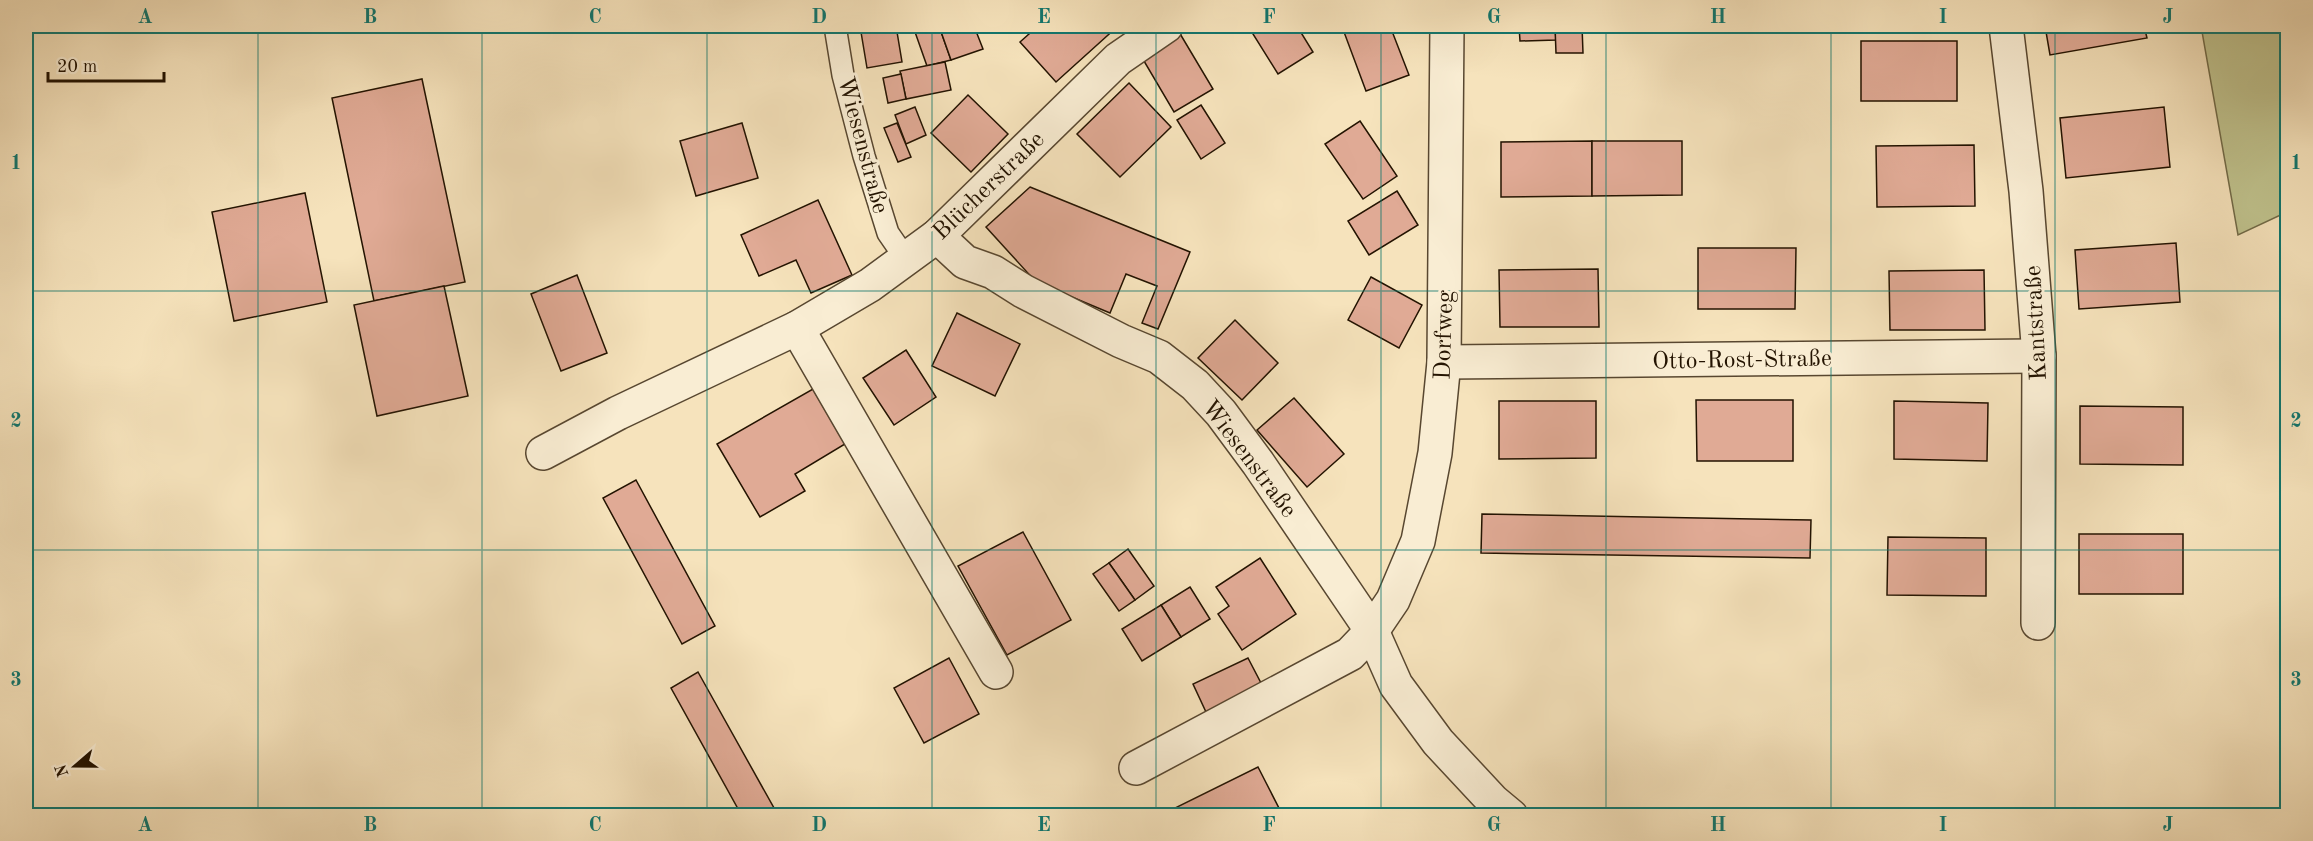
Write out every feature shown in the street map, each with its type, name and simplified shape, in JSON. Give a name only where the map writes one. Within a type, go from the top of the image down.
[{"type":"street","name":"Blücherstraße","points":[[543,453],[618,413],[797,328],[870,285],[937,236],[1118,59],[1166,26]]},
{"type":"street","name":"Dorfweg","points":[[1372,631],[1393,600],[1418,541],[1435,453],[1444,362],[1447,26]]},
{"type":"street","name":"Kantstraße","points":[[2006,26],[2026,191],[2039,356],[2038,623]]},
{"type":"street","name":"Wiesenstraße","points":[[937,236],[965,261],[993,272],[1023,291],[1121,341],[1159,357],[1195,386],[1221,413],[1258,463],[1372,631],[1396,685],[1438,742],[1493,801],[1511,816]]},
{"type":"street","points":[[797,328],[996,672]]},
{"type":"street","name":"Otto-Rost-Straße","points":[[1444,362],[2039,356]]},
{"type":"street","points":[[1136,768],[1350,654],[1372,631]]},
{"type":"lane","name":"Wiesenstraße","points":[[835,26],[843,75],[864,156],[888,233],[906,259]]},
{"type":"green space","points":[[2201,26],[2287,26],[2287,212],[2238,235]]},
{"type":"building","points":[[860,26],[896,26],[902,62],[867,68]]},
{"type":"building","points":[[939,26],[951,60],[927,66],[915,32]]},
{"type":"building","points":[[939,26],[974,26],[983,49],[951,60]]},
{"type":"building","points":[[1038,26],[1118,26],[1056,82],[1020,42]]},
{"type":"building","points":[[1248,26],[1297,26],[1313,52],[1278,74]]},
{"type":"building","points":[[1362,26],[1390,26],[1409,75],[1366,91],[1344,32]]},
{"type":"building","points":[[1519,26],[1555,26],[1556,40],[1520,41]]},
{"type":"building","points":[[1555,26],[1582,26],[1583,53],[1556,53]]},
{"type":"building","points":[[2045,26],[2144,26],[2147,38],[2050,55]]},
{"type":"building","points":[[1179,32],[1213,89],[1174,112],[1141,56]]},
{"type":"building","points":[[1861,41],[1957,41],[1957,101],[1861,101]]},
{"type":"building","points":[[945,62],[951,90],[906,99],[900,71]]},
{"type":"building","points":[[901,74],[906,99],[888,103],[883,78]]},
{"type":"building","points":[[422,79],[465,282],[374,301],[332,98]]},
{"type":"building","points":[[1129,83],[1171,127],[1120,177],[1077,134]]},
{"type":"building","points":[[968,95],[1008,134],[971,172],[931,133]]},
{"type":"building","points":[[1201,105],[1225,143],[1201,159],[1177,120]]},
{"type":"building","points":[[915,107],[926,135],[906,144],[895,115]]},
{"type":"building","points":[[2164,107],[2170,167],[2066,178],[2060,118]]},
{"type":"building","points":[[1360,121],[1397,176],[1363,199],[1325,144]]},
{"type":"building","points":[[742,123],[758,178],[696,196],[680,141]]},
{"type":"building","points":[[897,123],[911,157],[898,162],[884,128]]},
{"type":"building","points":[[1592,141],[1592,196],[1501,197],[1501,142]]},
{"type":"building","points":[[1592,141],[1682,141],[1682,195],[1592,196]]},
{"type":"building","points":[[1974,145],[1975,206],[1877,207],[1876,146]]},
{"type":"building","points":[[1030,187],[1190,252],[1158,329],[1142,323],[1157,286],[1126,274],[1110,313],[1036,282],[986,227]]},
{"type":"building","points":[[1397,191],[1418,225],[1369,255],[1348,221]]},
{"type":"building","points":[[305,193],[327,302],[234,321],[212,212]]},
{"type":"building","points":[[818,200],[852,275],[811,293],[796,260],[759,276],[741,235]]},
{"type":"building","points":[[2176,243],[2180,302],[2079,309],[2075,250]]},
{"type":"building","points":[[1698,248],[1796,248],[1795,309],[1698,309]]},
{"type":"building","points":[[1598,269],[1599,327],[1500,327],[1499,270]]},
{"type":"building","points":[[1984,270],[1985,330],[1890,330],[1889,271]]},
{"type":"building","points":[[577,275],[607,353],[561,371],[531,294]]},
{"type":"building","points":[[1371,277],[1422,305],[1399,348],[1348,320]]},
{"type":"building","points":[[444,286],[468,396],[377,416],[354,305]]},
{"type":"building","points":[[957,313],[1020,344],[995,396],[932,366]]},
{"type":"building","points":[[1235,320],[1278,363],[1242,400],[1198,358]]},
{"type":"building","points":[[906,350],[936,397],[894,425],[863,378]]},
{"type":"building","points":[[813,389],[845,444],[795,474],[805,491],[760,517],[717,444]]},
{"type":"building","points":[[1294,398],[1344,454],[1307,487],[1257,430]]},
{"type":"building","points":[[1696,400],[1793,400],[1793,461],[1697,461]]},
{"type":"building","points":[[1499,401],[1596,401],[1596,458],[1499,459]]},
{"type":"building","points":[[1894,401],[1988,403],[1987,461],[1894,459]]},
{"type":"building","points":[[2080,406],[2183,407],[2183,465],[2080,464]]},
{"type":"building","points":[[636,480],[715,626],[682,644],[603,498]]},
{"type":"building","points":[[1482,514],[1811,520],[1810,558],[1481,553]]},
{"type":"building","points":[[1023,532],[1071,620],[1007,655],[958,566]]},
{"type":"building","points":[[2079,534],[2183,534],[2183,594],[2079,594]]},
{"type":"building","points":[[1888,537],[1986,538],[1986,596],[1887,595]]},
{"type":"building","points":[[1128,549],[1154,586],[1135,600],[1109,563]]},
{"type":"building","points":[[1260,558],[1296,614],[1242,650],[1218,614],[1229,606],[1216,587]]},
{"type":"building","points":[[1109,563],[1135,600],[1119,611],[1093,574]]},
{"type":"building","points":[[1190,587],[1210,619],[1181,637],[1161,605]]},
{"type":"building","points":[[1161,605],[1181,637],[1142,661],[1122,629]]},
{"type":"building","points":[[949,658],[979,714],[924,743],[894,688]]},
{"type":"building","points":[[1248,658],[1262,685],[1206,712],[1193,684]]},
{"type":"building","points":[[698,672],[774,808],[760,816],[742,816],[671,688]]},
{"type":"building","points":[[1258,767],[1283,816],[1179,816],[1175,808]]}]
